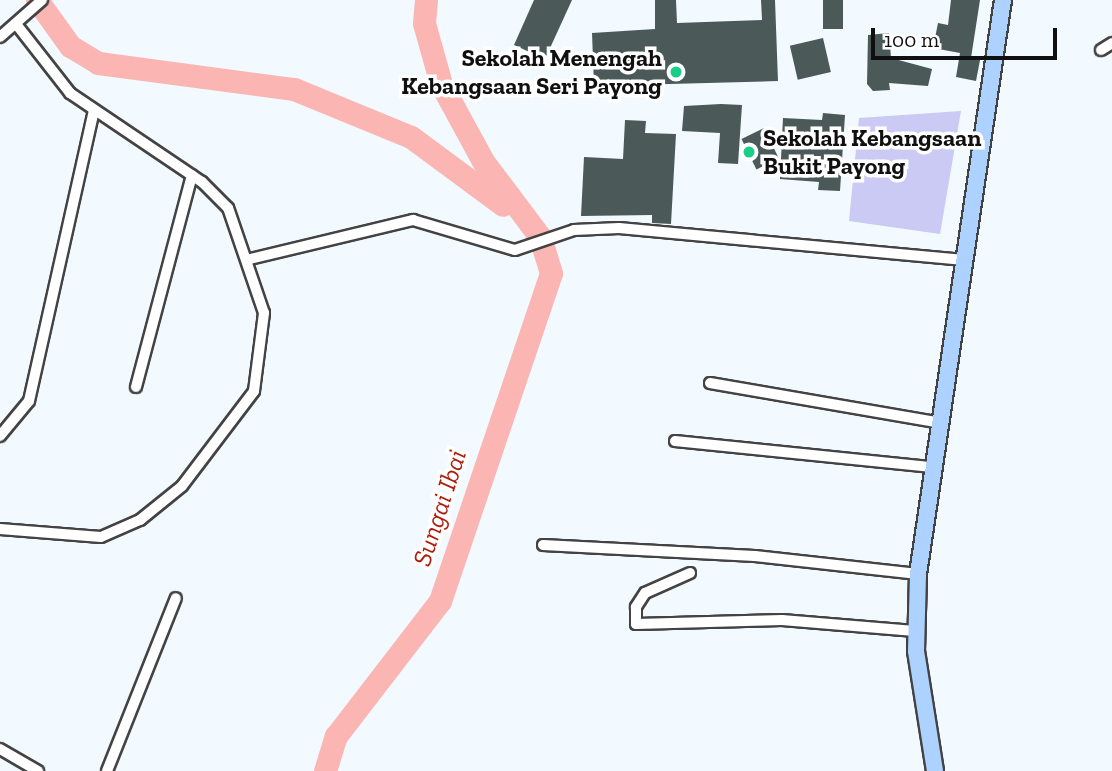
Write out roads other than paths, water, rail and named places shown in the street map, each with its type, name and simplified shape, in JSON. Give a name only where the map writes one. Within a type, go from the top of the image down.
[{"type":"main road","points":[[935,771],[915,631],[918,574],[936,422],[1003,0]]},
{"type":"street","points":[[0,37],[42,0]]},
{"type":"street","points":[[0,529],[101,537],[140,520],[182,486],[254,391],[264,313],[250,259],[228,208],[192,175],[94,111],[41,62],[19,20]]},
{"type":"street","points":[[1101,50],[1112,43]]},
{"type":"street","points":[[0,436],[29,401],[94,111]]},
{"type":"street","points":[[136,387],[192,175]]},
{"type":"street","points":[[250,259],[413,219],[522,249],[563,234],[619,228],[962,260]]},
{"type":"street","points":[[710,383],[936,422]]},
{"type":"street","points":[[675,441],[930,467]]},
{"type":"street","points":[[544,545],[755,556],[918,574]]},
{"type":"street","points":[[690,573],[645,593],[636,607],[636,624],[769,620],[915,631]]},
{"type":"street","points":[[107,771],[176,598]]},
{"type":"street","points":[[0,749],[38,771]]},
{"type":"waterway","points":[[37,0],[70,46],[98,63],[294,89],[411,137],[503,205]]},
{"type":"waterway","name":"Sungai Ibai","points":[[325,771],[336,736],[440,601],[551,273],[540,237],[483,161],[441,84],[424,23],[426,0]]},
{"type":"place","name":"Sekolah Menengah Kebangsaan Seri Payong","points":[[676,72]]},
{"type":"place","name":"Sekolah Kebangsaan Bukit Payong","points":[[749,152]]}]
